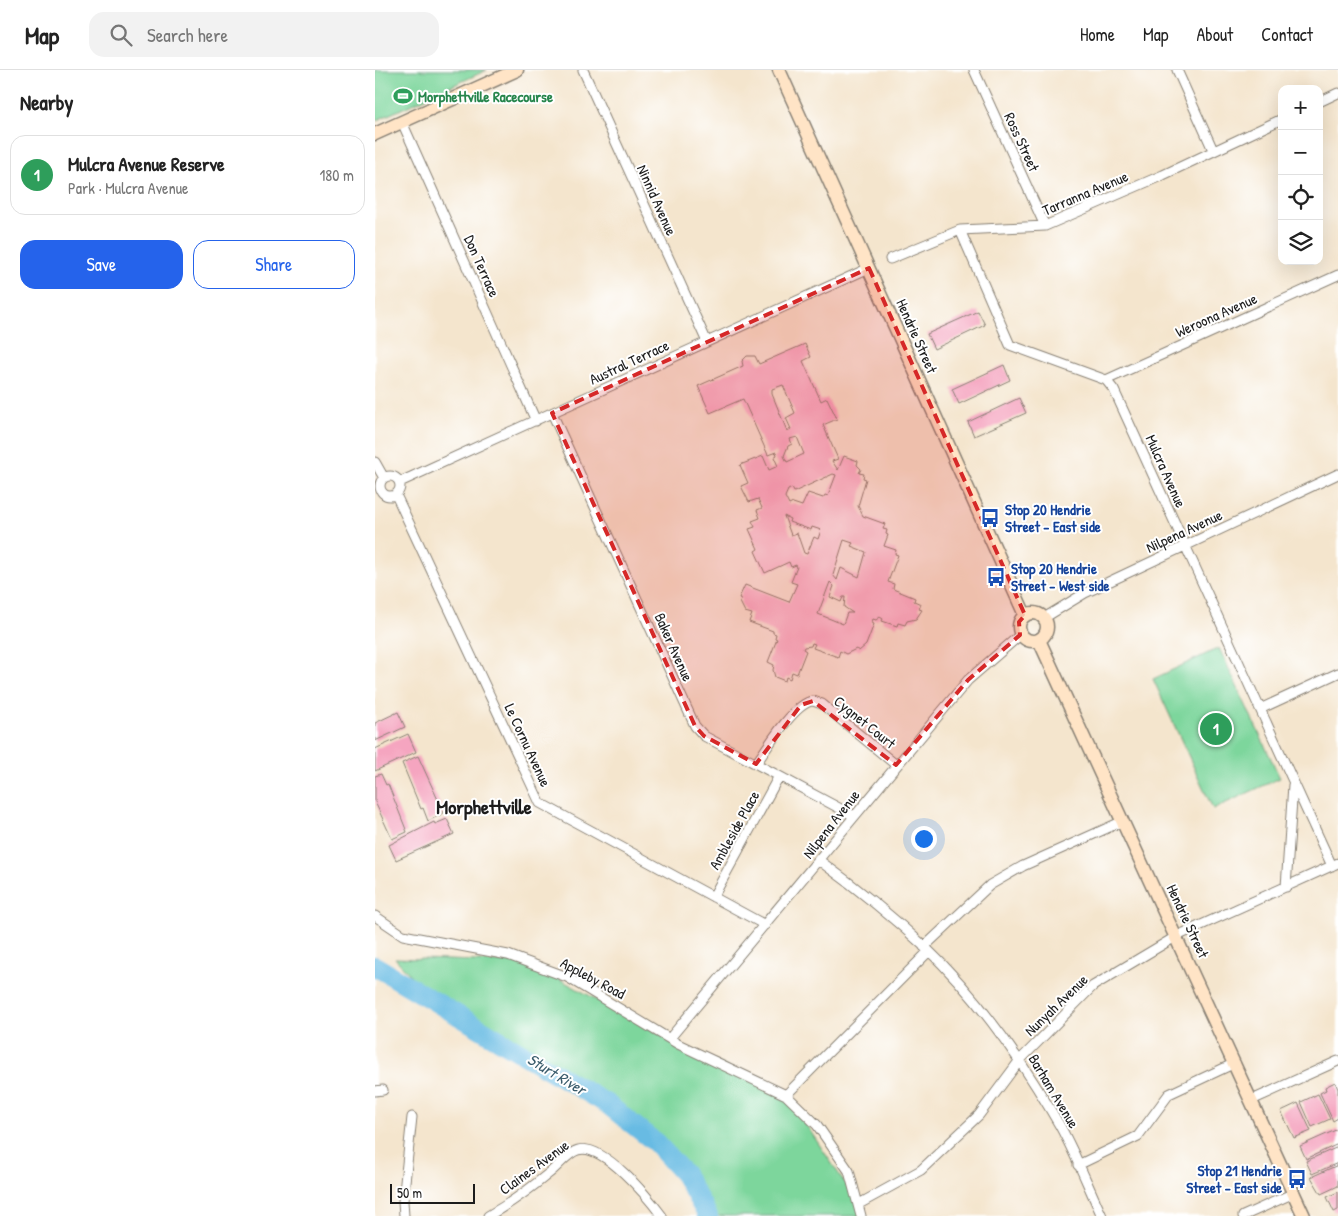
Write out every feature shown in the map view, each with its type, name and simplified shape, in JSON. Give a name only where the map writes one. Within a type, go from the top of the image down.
[{"type":"street","points":[[375,134],[517,70]]},
{"type":"street","name":"Ninnid Avenue","points":[[583,70],[707,342]]},
{"type":"street","name":"Hendrie Street","points":[[779,70],[1025,615]]},
{"type":"street","name":"Ross Street","points":[[974,70],[1045,226]]},
{"type":"street","points":[[1177,70],[1213,150]]},
{"type":"street","points":[[1323,101],[1337,96]]},
{"type":"street","name":"Tarranna Avenue","points":[[890,259],[960,230],[1045,226],[1278,121]]},
{"type":"street","name":"Don Terrace","points":[[402,122],[536,420]]},
{"type":"street","points":[[960,230],[1010,345],[1106,380]]},
{"type":"street","name":"Austral Terrace","points":[[400,482],[869,268]]},
{"type":"street","name":"Weroona Avenue","points":[[1106,380],[1338,275]]},
{"type":"street","name":"Mulcra Avenue","points":[[1106,380],[1114,390],[1293,782],[1335,864]]},
{"type":"street","name":"Baker Avenue","points":[[553,413],[695,726],[704,736],[854,816]]},
{"type":"street","points":[[375,462],[384,478]]},
{"type":"street","name":"Nilpena Avenue","points":[[1044,618],[1085,593],[1338,474]]},
{"type":"street","points":[[394,477],[400,482],[400,489],[396,495],[388,496],[378,492],[384,478],[394,477]]},
{"type":"street","name":"Le Cornu Avenue","points":[[396,495],[540,803],[765,925]]},
{"type":"street","points":[[1035,613],[1044,618],[1047,631],[1039,640],[1031,642],[1021,635],[1019,622],[1025,615],[1035,613]]},
{"type":"street","name":"Nilpena Avenue","points":[[670,1038],[820,861],[854,816],[968,680],[1021,635]]},
{"type":"street","name":"Hendrie Street","points":[[1039,640],[1305,1216]]},
{"type":"street","points":[[1260,709],[1338,673]]},
{"type":"street","name":"Cygnet Court","points":[[756,764],[766,748],[801,706],[813,701],[822,704],[897,765]]},
{"type":"street","name":"Ambleside Place","points":[[713,897],[779,776]]},
{"type":"street","name":"Mulcra Avenue","points":[[1286,887],[1293,782]]},
{"type":"street","points":[[787,1095],[982,890],[1023,866],[1123,821]]},
{"type":"street","name":"Barham Avenue","points":[[820,861],[871,899],[927,949],[976,1002],[1020,1060],[1061,1128],[1102,1216]]},
{"type":"street","name":"Nunyah Avenue","points":[[859,1204],[921,1170],[979,1115],[1020,1060],[1093,986],[1177,936],[1335,864]]},
{"type":"street","name":"Appleby Road","points":[[375,916],[403,935],[508,955],[567,977],[670,1038],[787,1095],[817,1125],[849,1171],[861,1216]]},
{"type":"street","points":[[1252,1100],[1338,1061]]},
{"type":"street","points":[[1078,1165],[1138,1136],[1169,1094],[1235,1063]]},
{"type":"street","points":[[404,1216],[403,1201],[412,1118]]},
{"type":"street","name":"Claines Avenue","points":[[488,1216],[549,1174],[576,1150],[588,1149],[623,1172],[646,1195],[662,1216]]},
{"type":"street","points":[[1243,1216],[1294,1193]]},
{"type":"highlighted area","points":[[869,268],[1025,615],[1019,622],[1020,635],[968,680],[896,765],[813,701],[801,705],[756,764],[704,736],[695,726],[552,413]]},
{"type":"green space","name":"Morphettville Racecourse","points":[[375,70],[487,70],[375,121]]},
{"type":"green space","points":[[1219,648],[1280,778],[1213,809],[1153,679]]},
{"type":"green space","points":[[395,958],[530,963],[678,1044],[786,1095],[859,1204],[861,1216],[708,1216],[684,1174],[656,1143],[607,1104],[432,1000]]},
{"type":"building","points":[[978,311],[985,325],[934,349],[927,334]]},
{"type":"building","points":[[805,344],[811,357],[803,361],[821,401],[827,398],[837,419],[823,425],[838,459],[832,461],[838,470],[844,456],[858,461],[857,465],[861,469],[859,473],[864,474],[863,478],[866,479],[858,506],[863,516],[885,524],[883,529],[887,530],[886,534],[888,535],[884,546],[896,550],[895,554],[898,555],[888,582],[894,584],[893,589],[915,598],[914,601],[921,604],[919,609],[922,610],[916,619],[907,621],[905,625],[898,623],[897,626],[882,621],[883,619],[880,617],[876,620],[873,619],[871,623],[874,624],[866,645],[859,651],[856,649],[846,654],[840,651],[838,657],[813,648],[815,644],[812,643],[811,646],[804,647],[803,649],[806,651],[797,674],[792,672],[790,679],[786,677],[785,681],[775,677],[774,665],[768,662],[777,639],[775,638],[776,634],[773,631],[749,622],[752,614],[745,612],[740,602],[742,599],[739,598],[745,585],[789,602],[797,584],[791,582],[797,567],[796,565],[791,567],[789,562],[765,573],[755,551],[758,549],[749,529],[755,527],[752,521],[760,518],[757,510],[762,508],[758,499],[749,502],[741,486],[748,483],[740,465],[763,456],[769,470],[778,466],[774,457],[777,455],[776,452],[768,455],[743,399],[710,413],[698,386],[743,366],[742,361],[747,356],[755,356],[759,364]],"holes":[[[783,385],[795,413],[786,418],[791,429],[787,431],[772,394],[772,389]],[[797,437],[804,454],[787,462],[784,456],[788,446],[792,444],[790,439]],[[833,474],[836,475],[828,496],[825,495],[823,498],[808,493],[802,506],[793,503],[789,505],[785,497],[788,490],[792,488],[794,492]],[[784,516],[790,519],[789,522],[811,530],[812,527],[821,530],[818,539],[814,537],[807,554],[804,553],[797,533],[791,535]],[[844,540],[853,543],[851,546],[866,552],[859,577],[841,568],[837,580],[833,575]],[[830,582],[834,586],[830,597],[841,602],[843,597],[845,597],[844,607],[853,613],[847,613],[843,624],[818,614]]]},
{"type":"building","points":[[1004,365],[1010,380],[959,404],[952,389]]},
{"type":"building","points":[[1019,398],[1026,413],[974,436],[968,422]]},
{"type":"building","points":[[398,712],[405,727],[375,741],[375,723]]},
{"type":"building","points":[[408,734],[416,752],[375,771],[375,749]]},
{"type":"building","points":[[418,756],[444,813],[428,821],[402,763]]},
{"type":"building","points":[[381,774],[386,785],[388,784],[407,832],[392,839],[375,802],[375,776]]},
{"type":"building","points":[[447,819],[454,834],[396,860],[389,845],[434,822],[435,824]]},
{"type":"building","points":[[1335,1082],[1338,1089],[1338,1118],[1333,1121],[1320,1093],[1326,1090],[1325,1087]]},
{"type":"building","points":[[1318,1094],[1330,1119],[1312,1127],[1301,1102]]},
{"type":"building","points":[[1298,1103],[1311,1131],[1294,1138],[1281,1111]]},
{"type":"building","points":[[1338,1129],[1338,1144],[1306,1159],[1300,1146]]},
{"type":"building","points":[[1338,1147],[1338,1163],[1312,1174],[1306,1161]]},
{"type":"building","points":[[1338,1165],[1338,1186],[1321,1194],[1311,1177]]},
{"type":"building","points":[[1338,1192],[1338,1210],[1334,1212],[1327,1197]]},
{"type":"waterway","name":"Sturt River","points":[[375,966],[607,1104],[656,1143],[684,1174],[708,1216]]},
{"type":"place","name":"Morphettville Racecourse","points":[[403,96]]},
{"type":"place","name":"Stop 20 Hendrie Street - East side","points":[[990,518]]},
{"type":"place","name":"Stop 20 Hendrie Street - West side","points":[[996,577]]},
{"type":"place","name":"Mulcra Avenue Reserve","points":[[1216,729]]},
{"type":"place","name":"Stop 21 Hendrie Street - East side","points":[[1297,1179]]},
{"type":"district","name":"Morphettville","points":[[484,806]]}]
